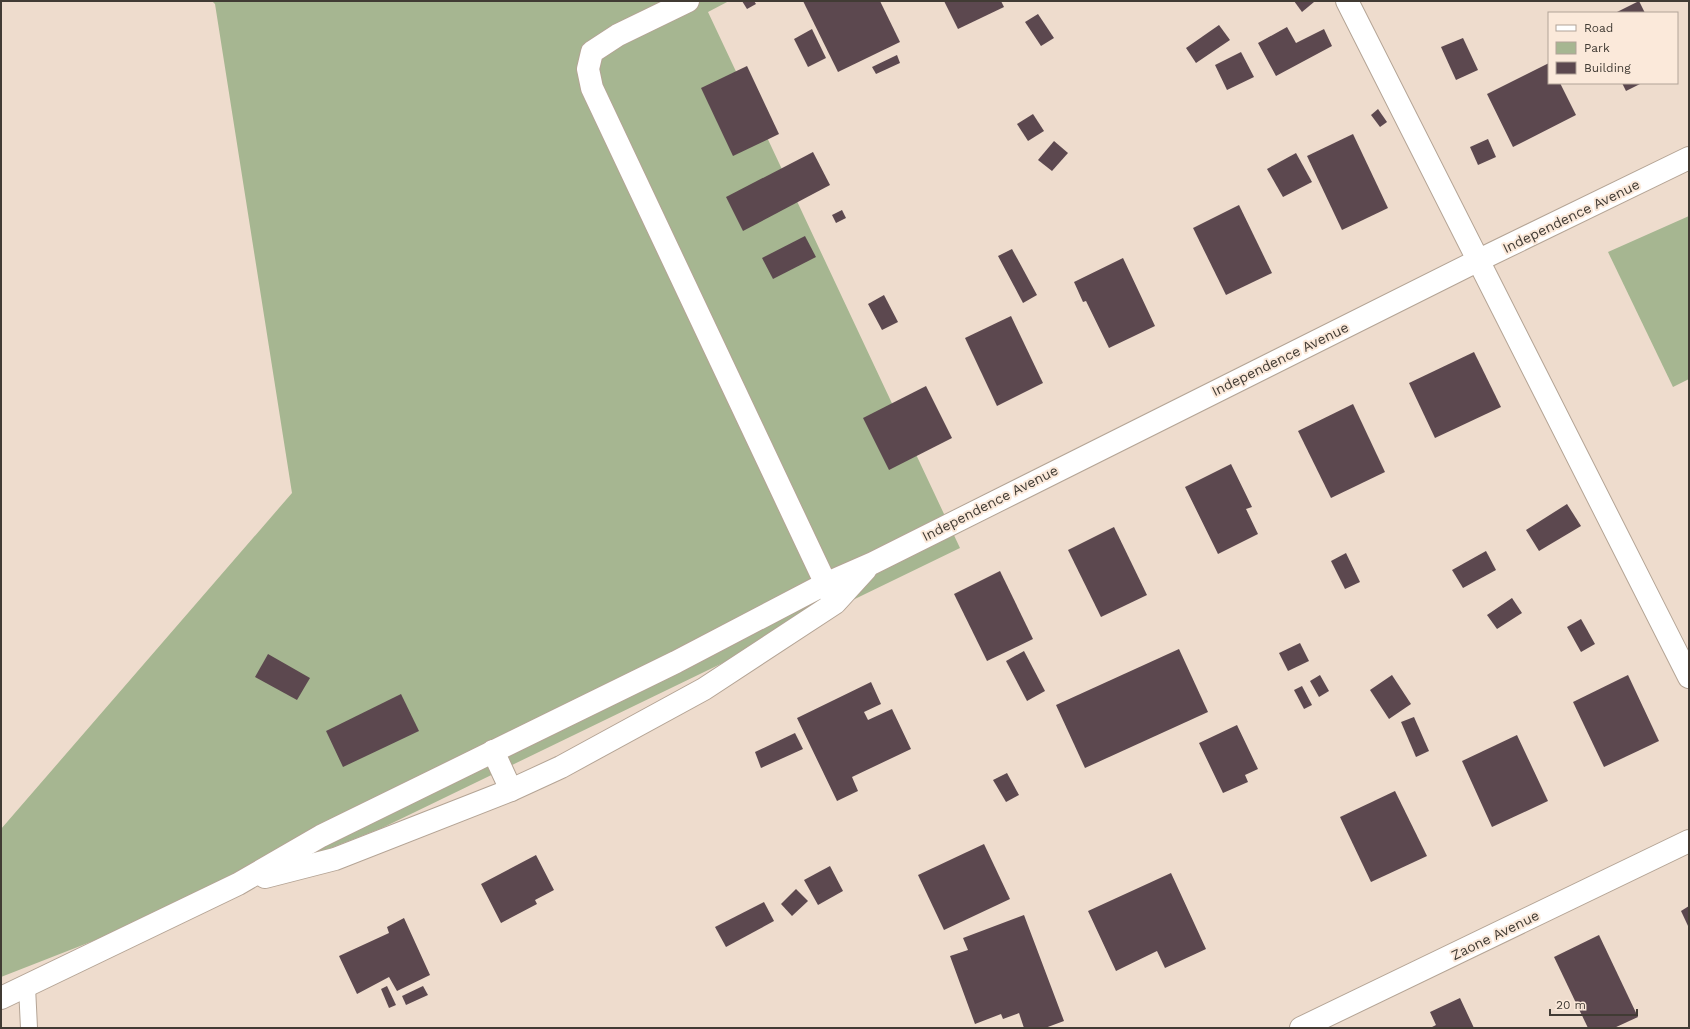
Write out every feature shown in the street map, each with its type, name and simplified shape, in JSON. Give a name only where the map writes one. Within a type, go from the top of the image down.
[{"type":"street","points":[[688,1],[618,35],[592,52],[588,69],[592,88],[835,603]]},
{"type":"street","points":[[1347,1],[1689,677]]},
{"type":"street","name":"Independence Avenue","points":[[238,884],[321,836],[676,662],[825,584],[872,563],[1479,260],[1689,158]]},
{"type":"street","points":[[1,998],[27,987],[238,884],[335,859],[510,790],[561,768],[704,689],[835,603],[872,563]]},
{"type":"street","points":[[493,751],[510,790]]},
{"type":"street","name":"Zaone Avenue","points":[[1301,1028],[1689,841]]},
{"type":"lane","points":[[27,987],[29,1028]]},
{"type":"green space","points":[[212,1],[729,1],[708,12],[960,548],[382,828],[1,977],[1,829],[292,493],[215,4]]},
{"type":"green space","points":[[1689,216],[1689,379],[1673,387],[1608,252]]},
{"type":"building","points":[[742,1],[754,1],[756,4],[747,9]]},
{"type":"building","points":[[803,1],[880,1],[900,42],[838,72]]},
{"type":"building","points":[[944,1],[1001,1],[1004,7],[958,29]]},
{"type":"building","points":[[1294,1],[1313,1],[1314,2],[1302,12]]},
{"type":"building","points":[[1639,1],[1644,12],[1617,12]]},
{"type":"building","points":[[1038,14],[1054,38],[1041,46],[1025,22]]},
{"type":"building","points":[[1219,25],[1230,40],[1196,63],[1186,48]]},
{"type":"building","points":[[1287,27],[1296,43],[1324,29],[1332,46],[1276,76],[1258,43]]},
{"type":"building","points":[[812,29],[826,58],[808,67],[794,39]]},
{"type":"building","points":[[1463,38],[1478,70],[1456,80],[1441,47]]},
{"type":"building","points":[[1241,52],[1254,77],[1227,90],[1215,65]]},
{"type":"building","points":[[897,55],[900,63],[876,74],[872,67]]},
{"type":"building","points":[[1548,64],[1548,84],[1560,84],[1576,115],[1513,147],[1487,94]]},
{"type":"building","points":[[747,66],[779,134],[733,156],[701,88]]},
{"type":"building","points":[[1622,84],[1640,84],[1626,91]]},
{"type":"building","points":[[1378,109],[1387,122],[1380,127],[1371,115]]},
{"type":"building","points":[[1033,114],[1044,131],[1028,141],[1017,124]]},
{"type":"building","points":[[1353,134],[1388,208],[1342,230],[1307,156]]},
{"type":"building","points":[[1488,139],[1496,157],[1478,165],[1470,147]]},
{"type":"building","points":[[1054,141],[1068,153],[1052,171],[1038,160]]},
{"type":"building","points":[[813,152],[830,185],[743,231],[726,197]]},
{"type":"building","points":[[1296,153],[1312,182],[1283,197],[1267,169]]},
{"type":"building","points":[[1239,205],[1272,273],[1226,295],[1193,228]]},
{"type":"building","points":[[842,210],[846,218],[836,223],[832,215]]},
{"type":"building","points":[[805,236],[816,257],[773,279],[762,258]]},
{"type":"building","points":[[1012,249],[1037,295],[1023,303],[998,256]]},
{"type":"building","points":[[1123,258],[1155,326],[1109,348],[1086,301],[1083,302],[1074,282]]},
{"type":"building","points":[[884,295],[898,322],[882,330],[868,304]]},
{"type":"building","points":[[1011,316],[1043,383],[997,406],[965,338]]},
{"type":"building","points":[[1474,352],[1501,407],[1435,438],[1409,383]]},
{"type":"building","points":[[926,386],[952,438],[889,470],[863,418]]},
{"type":"building","points":[[1353,404],[1385,472],[1331,498],[1298,431]]},
{"type":"building","points":[[1231,464],[1252,507],[1246,509],[1258,534],[1218,554],[1185,487]]},
{"type":"building","points":[[1567,504],[1581,526],[1539,551],[1526,530]]},
{"type":"building","points":[[1114,527],[1147,595],[1101,617],[1068,550]]},
{"type":"building","points":[[1486,551],[1496,570],[1463,588],[1452,570]]},
{"type":"building","points":[[1346,553],[1360,582],[1345,589],[1331,561]]},
{"type":"building","points":[[1000,571],[1033,639],[987,661],[954,594]]},
{"type":"building","points":[[1512,598],[1522,613],[1497,629],[1487,615]]},
{"type":"building","points":[[1581,619],[1595,644],[1581,652],[1567,627]]},
{"type":"building","points":[[1300,643],[1309,661],[1288,671],[1279,653]]},
{"type":"building","points":[[1179,649],[1208,712],[1085,768],[1056,705]]},
{"type":"building","points":[[1024,651],[1045,691],[1027,701],[1006,661]]},
{"type":"building","points":[[268,654],[310,678],[297,700],[255,677]]},
{"type":"building","points":[[1320,675],[1329,691],[1319,697],[1310,681]]},
{"type":"building","points":[[1392,675],[1411,704],[1389,719],[1370,690]]},
{"type":"building","points":[[1628,675],[1659,741],[1604,767],[1573,702]]},
{"type":"building","points":[[871,682],[881,704],[864,712],[868,720],[892,709],[911,749],[852,777],[858,791],[837,801],[797,718]]},
{"type":"building","points":[[1302,686],[1312,705],[1304,709],[1294,690]]},
{"type":"building","points":[[401,694],[419,731],[343,767],[326,731]]},
{"type":"building","points":[[1414,717],[1429,751],[1416,757],[1401,722]]},
{"type":"building","points":[[1237,725],[1258,769],[1245,775],[1248,782],[1223,793],[1199,743]]},
{"type":"building","points":[[795,733],[803,749],[761,768],[755,752]]},
{"type":"building","points":[[1517,735],[1548,801],[1492,827],[1462,761]]},
{"type":"building","points":[[1007,773],[1019,795],[1006,802],[993,780]]},
{"type":"building","points":[[1395,791],[1427,856],[1371,882],[1340,817]]},
{"type":"building","points":[[984,844],[1010,899],[944,930],[918,875]]},
{"type":"building","points":[[536,855],[554,890],[535,900],[537,904],[501,923],[481,884]]},
{"type":"building","points":[[830,866],[843,891],[818,905],[804,880]]},
{"type":"building","points":[[1171,873],[1206,949],[1165,968],[1157,951],[1116,971],[1088,911]]},
{"type":"building","points":[[796,889],[808,901],[792,916],[781,904]]},
{"type":"building","points":[[764,902],[774,921],[726,947],[715,927]]},
{"type":"building","points":[[1689,906],[1689,928],[1681,911]]},
{"type":"building","points":[[1024,915],[1064,1021],[1045,1028],[1024,1028],[1019,1013],[1003,1019],[1001,1014],[975,1024],[950,956],[968,950],[963,938]]},
{"type":"building","points":[[404,918],[430,975],[397,991],[389,977],[357,994],[339,956],[389,933],[387,927]]},
{"type":"building","points":[[1599,935],[1638,1017],[1614,1028],[1588,1028],[1554,957]]},
{"type":"building","points":[[387,986],[396,1005],[389,1008],[381,989]]},
{"type":"building","points":[[423,986],[428,995],[406,1005],[402,996]]},
{"type":"building","points":[[1460,998],[1474,1028],[1430,1028],[1436,1025],[1430,1012]]}]
